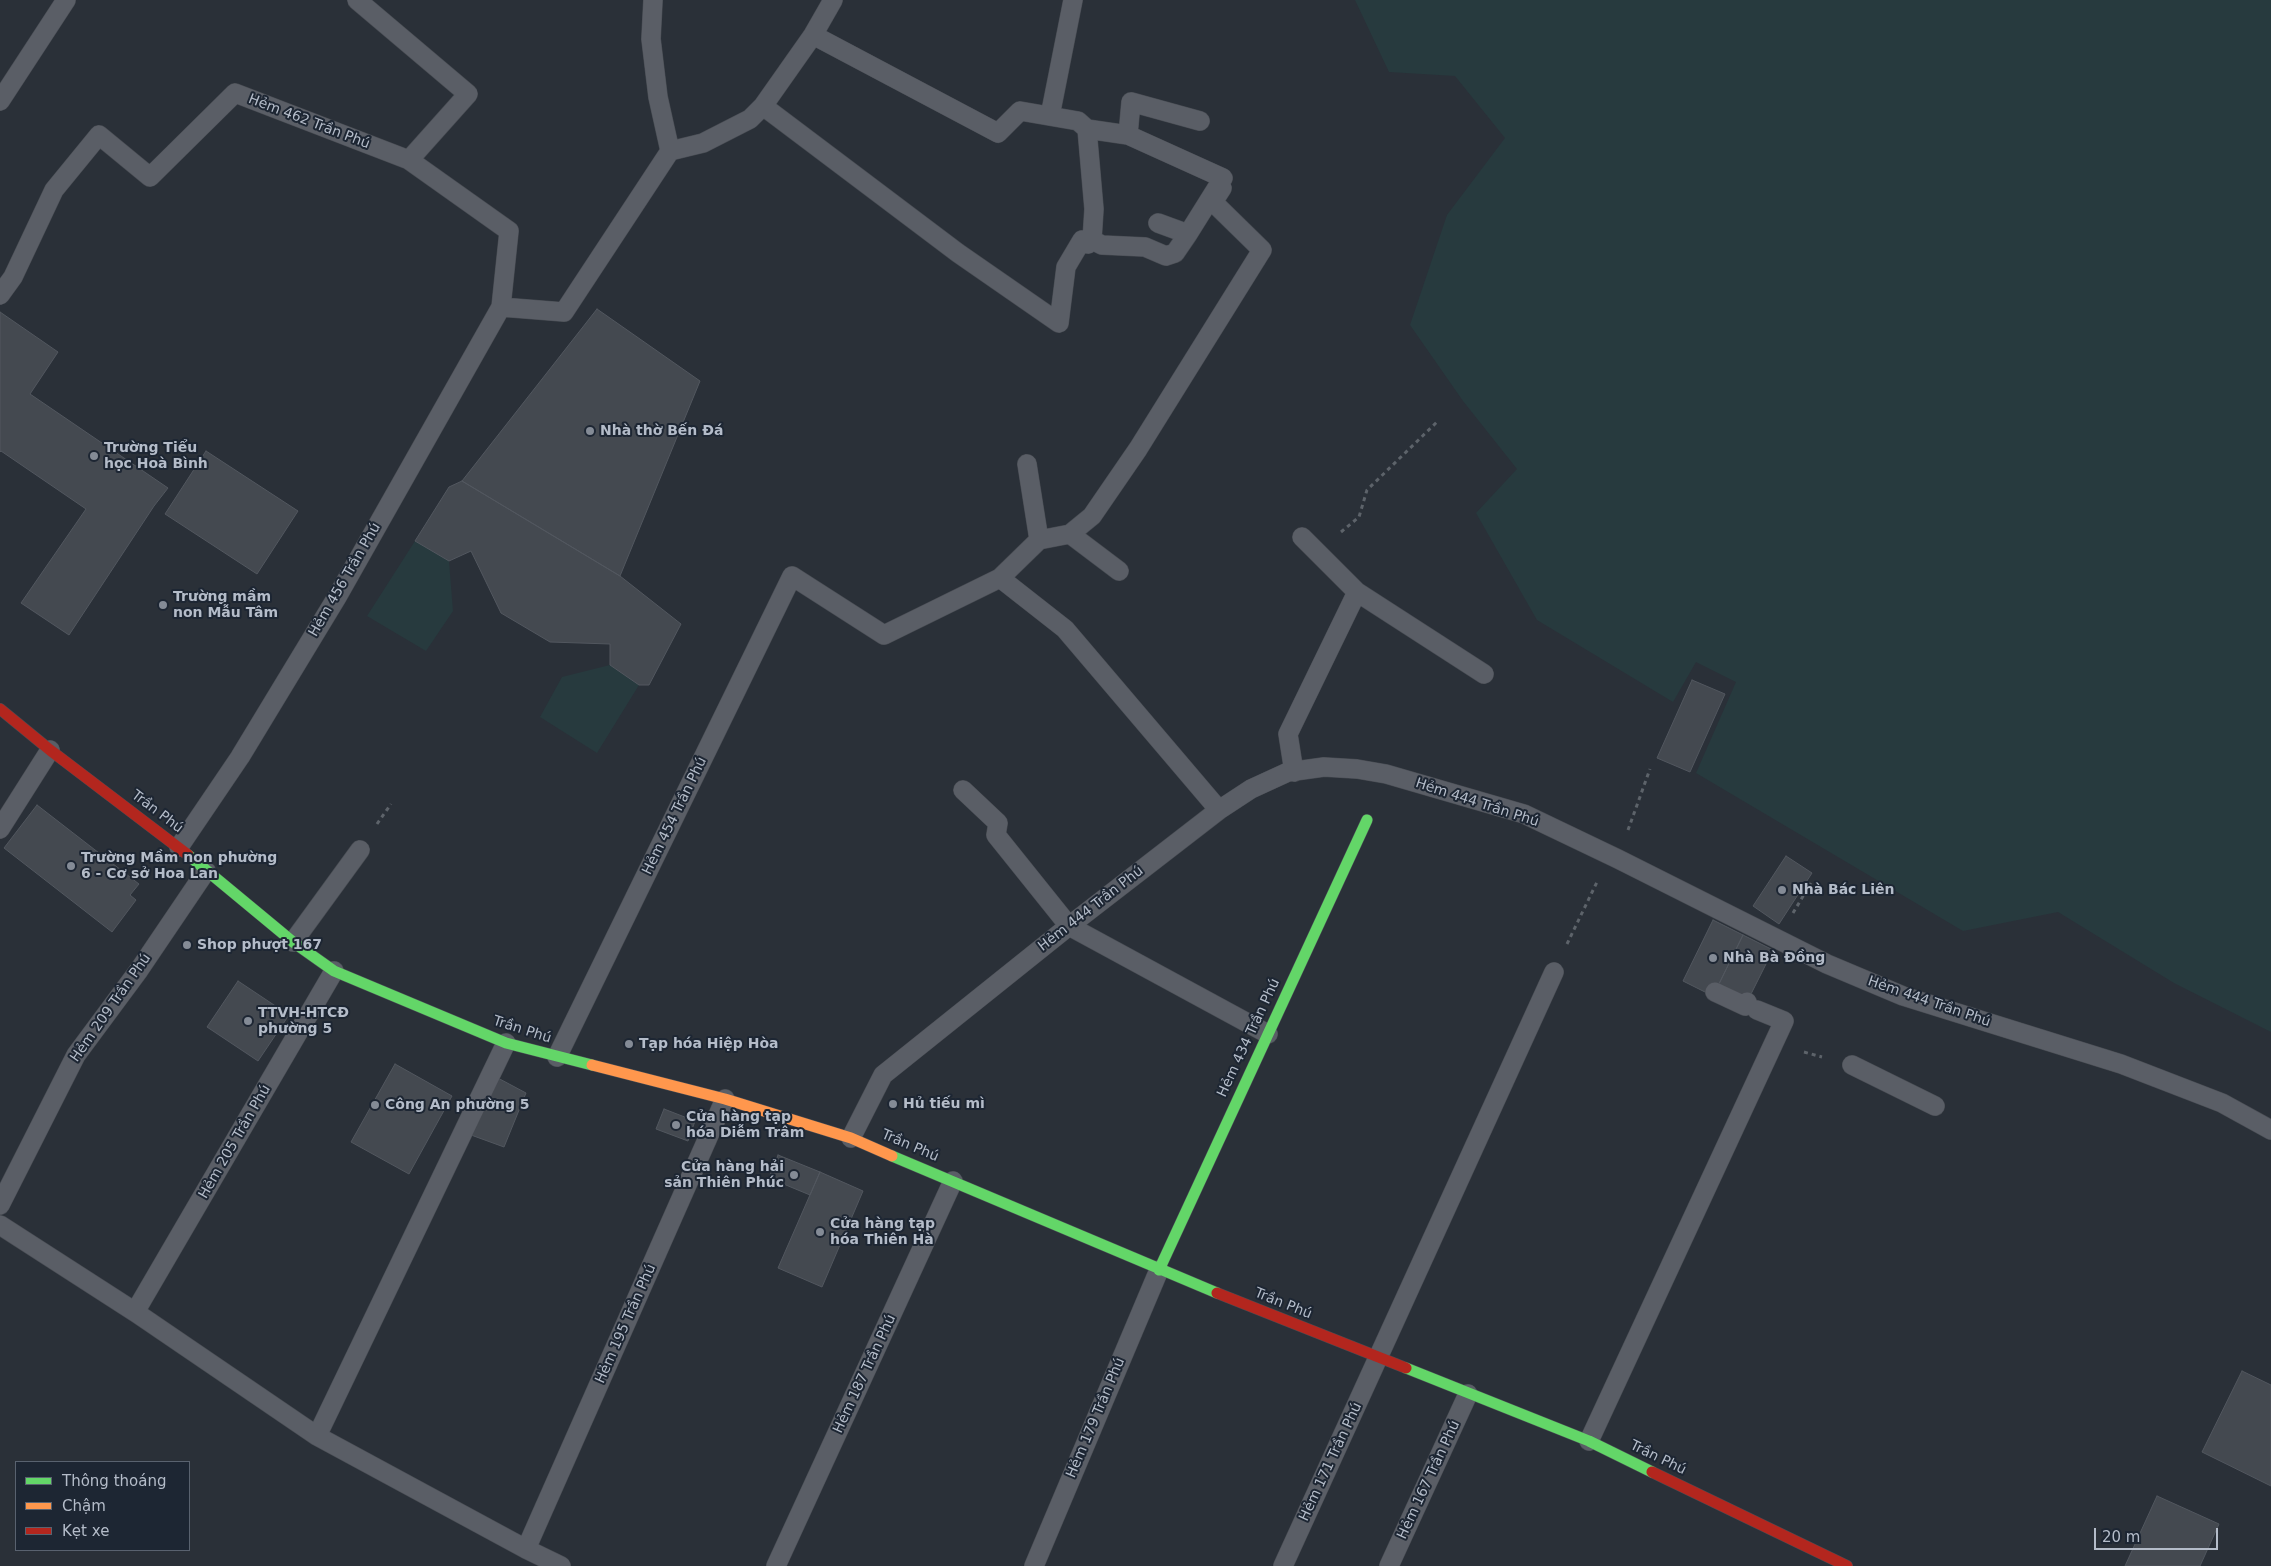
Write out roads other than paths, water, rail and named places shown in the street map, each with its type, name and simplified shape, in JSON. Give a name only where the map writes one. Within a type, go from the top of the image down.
[{"type":"main road","name":"Trần Phú","points":[[0,709],[50,750],[179,848],[293,942],[334,971],[506,1043],[725,1099],[851,1138],[1159,1270],[1589,1441],[1848,1566]]},
{"type":"main road","name":"Hẻm 434 Trần Phú","points":[[1159,1270],[1367,820]]},
{"type":"lane","points":[[0,101],[66,0]]},
{"type":"lane","points":[[357,0],[468,94],[409,160]]},
{"type":"lane","points":[[653,0],[651,38],[658,97],[670,151]]},
{"type":"lane","points":[[501,307],[564,312],[670,151],[703,143],[750,119],[763,106],[813,35],[833,0]]},
{"type":"lane","points":[[1050,116],[1073,0]]},
{"type":"lane","points":[[813,35],[998,133],[1020,111],[1078,121],[1087,130],[1128,135],[1223,178],[1175,253],[1166,256],[1145,247],[1102,245],[1092,240]]},
{"type":"lane","name":"Hẻm 462 Trần Phú","points":[[0,295],[13,277],[54,190],[99,135],[150,177],[235,93],[409,160],[509,231],[501,307]]},
{"type":"lane","points":[[1128,135],[1131,102],[1200,121]]},
{"type":"lane","points":[[763,106],[958,253],[1059,323],[1066,267],[1082,240],[1088,244],[1092,240],[1094,209],[1087,130]]},
{"type":"lane","points":[[1218,810],[1066,629],[1000,578],[1039,540],[1070,534],[1092,516],[1138,449],[1262,250],[1213,202],[1227,180]]},
{"type":"lane","points":[[1158,223],[1188,234]]},
{"type":"lane","name":"Hẻm 456 Trần Phú","points":[[179,848],[240,757],[332,606],[501,307]]},
{"type":"lane","points":[[1026,464],[1039,540]]},
{"type":"lane","points":[[1070,534],[1119,571]]},
{"type":"lane","points":[[1302,537],[1357,592],[1484,674]]},
{"type":"lane","name":"Hẻm 454 Trần Phú","points":[[557,1057],[792,576],[884,635],[1000,578]]},
{"type":"lane","points":[[1294,772],[1288,734],[1357,592]]},
{"type":"lane","points":[[0,829],[50,750]]},
{"type":"lane","name":"Hẻm 444 Trần Phú","points":[[851,1138],[883,1074],[1069,926],[1218,810],[1251,789],[1294,772],[1324,767],[1357,769],[1386,774],[1524,814],[1827,964],[1903,996],[2121,1064],[2222,1103],[2271,1130]]},
{"type":"lane","points":[[963,790],[998,823],[996,835],[1069,926],[1268,1034]]},
{"type":"lane","points":[[293,942],[360,850]]},
{"type":"lane","name":"Hẻm 209 Trần Phú","points":[[0,1205],[76,1055],[139,970],[206,870]]},
{"type":"lane","name":"Hẻm 205 Trần Phú","points":[[136,1312],[334,971]]},
{"type":"lane","name":"Hẻm 171 Trần Phú","points":[[1284,1566],[1554,972]]},
{"type":"lane","points":[[1589,1441],[1784,1021],[1715,992]]},
{"type":"lane","points":[[318,1436],[506,1043]]},
{"type":"lane","points":[[1852,1065],[1935,1106]]},
{"type":"lane","name":"Hẻm 195 Trần Phú","points":[[526,1549],[725,1099]]},
{"type":"lane","name":"Hẻm 187 Trần Phú","points":[[776,1566],[953,1181]]},
{"type":"lane","points":[[0,1225],[136,1312],[318,1436],[526,1549],[561,1566]]},
{"type":"lane","name":"Hẻm 179 Trần Phú","points":[[1034,1566],[1159,1270]]},
{"type":"lane","name":"Hẻm 167 Trần Phú","points":[[1390,1566],[1468,1394]]},
{"type":"place","name":"Nhà thờ Bến Đá","points":[[590,431]]},
{"type":"place","name":"Trường Tiểu học Hoà Bình","points":[[94,456]]},
{"type":"place","name":"Trường mầm non Mẫu Tâm","points":[[163,605]]},
{"type":"place","name":"Trường Mầm non phường 6 - Cơ sở Hoa Lan","points":[[71,866]]},
{"type":"place","name":"Nhà Bác Liên","points":[[1782,890]]},
{"type":"place","name":"Shop phượt 167","points":[[187,945]]},
{"type":"place","name":"Nhà Bà Đồng","points":[[1713,958]]},
{"type":"place","name":"TTVH-HTCĐ phường 5","points":[[248,1021]]},
{"type":"place","name":"Tạp hóa Hiệp Hòa","points":[[629,1044]]},
{"type":"place","name":"Hủ tiếu mì","points":[[893,1104]]},
{"type":"place","name":"Công An phường 5","points":[[375,1105]]},
{"type":"place","name":"Cửa hàng tạp hóa Diễm Trâm","points":[[676,1125]]},
{"type":"place","name":"Cửa hàng hải sản Thiên Phúc","points":[[794,1175]]},
{"type":"place","name":"Cửa hàng tạp hóa Thiên Hà","points":[[820,1232]]}]
